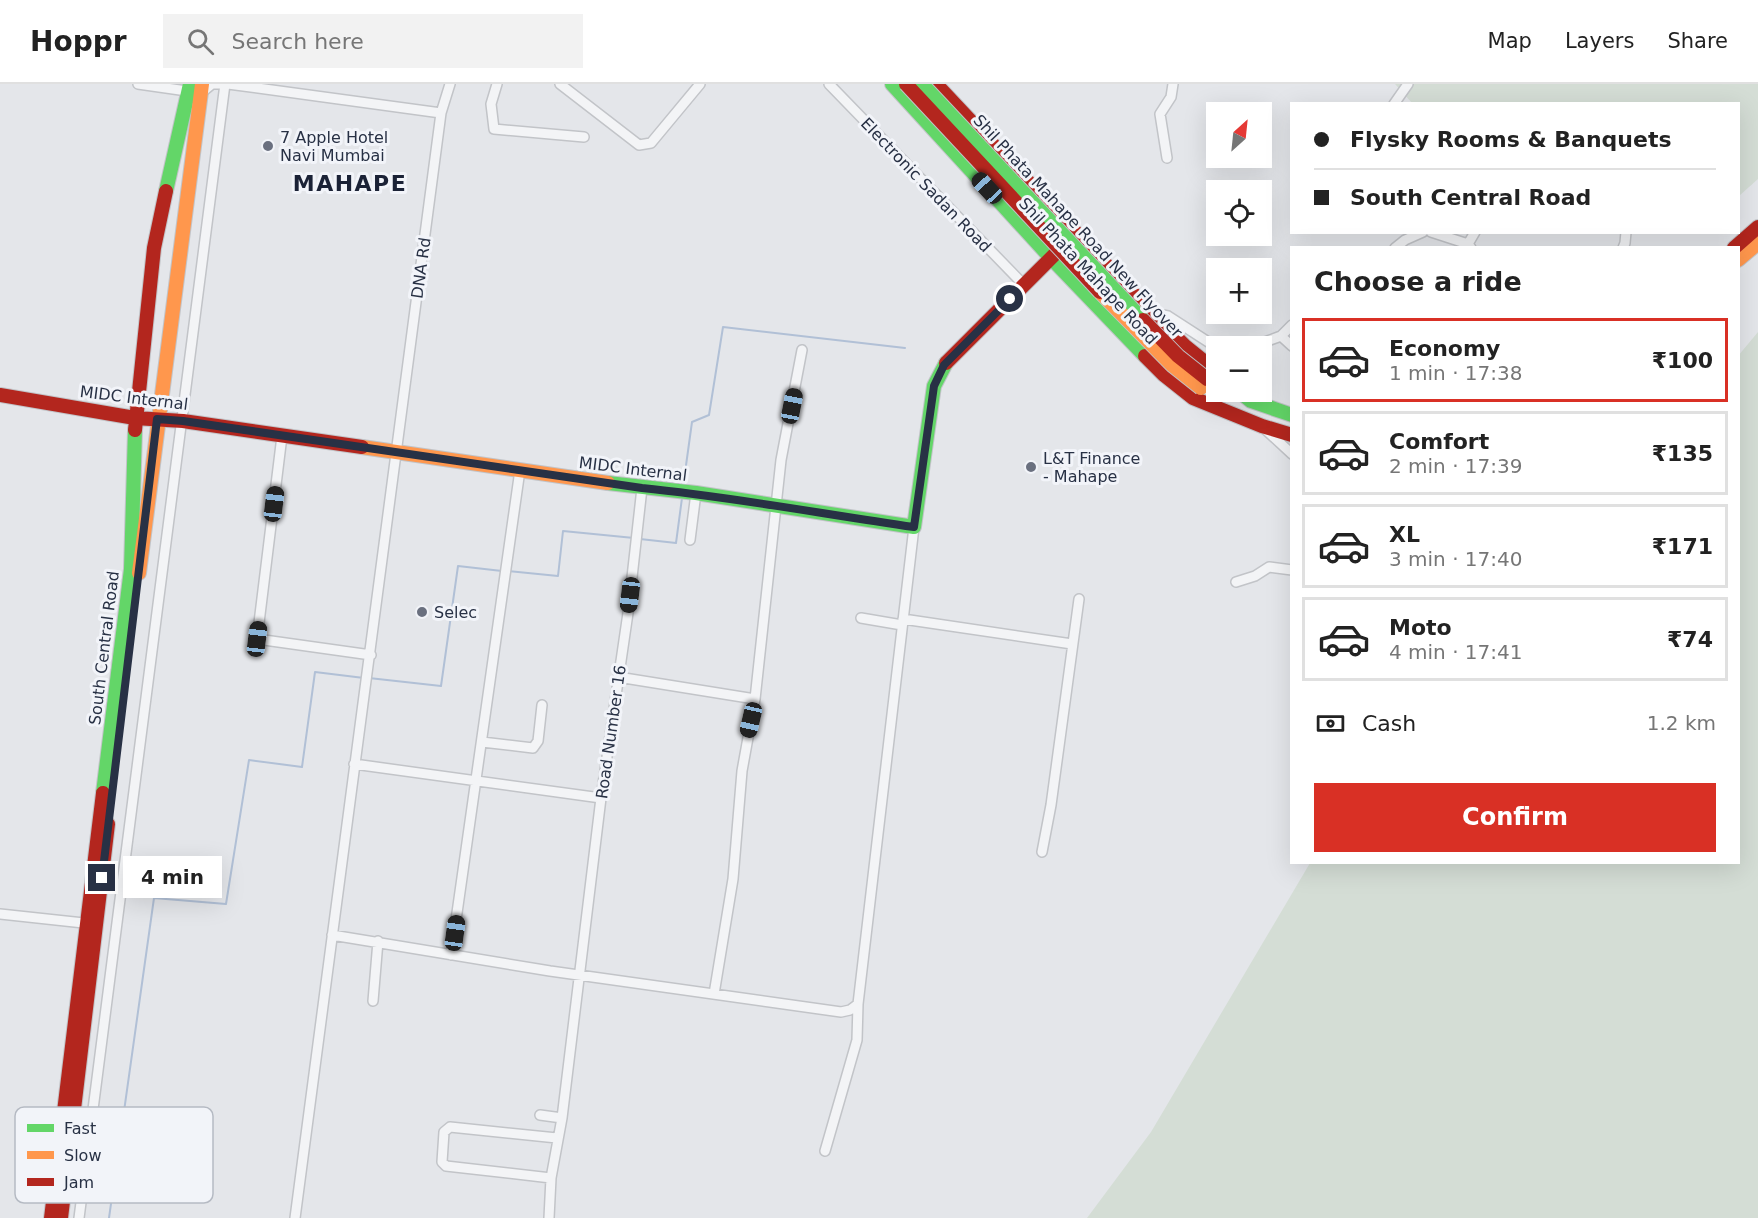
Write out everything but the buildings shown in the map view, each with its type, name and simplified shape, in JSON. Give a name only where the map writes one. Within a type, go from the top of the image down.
[{"type":"main road","name":"Shil Phata Mahape Road","points":[[892,84],[1051,258],[1164,375],[1193,398],[1262,426],[1290,434]]},
{"type":"main road","name":"Shil Phata Mahape Road New Flyover","points":[[906,84],[1131,325],[1172,365],[1206,378]]},
{"type":"main road","name":"Shil Phata Mahape Road New Flyover","points":[[921,84],[1146,324],[1178,356],[1206,377]]},
{"type":"main road","name":"Shil Phata Mahape Road","points":[[936,84],[1076,234],[1198,357],[1206,372]]},
{"type":"main road","name":"South Central Road","points":[[73,1107],[131,569],[135,417],[154,248],[201,87]]},
{"type":"main road","name":"South Central Road","points":[[66,1107],[201,87]]},
{"type":"main road","points":[[1740,248],[1758,227]]},
{"type":"main road","points":[[914,527],[934,386],[944,365],[1076,234]]},
{"type":"main road","points":[[1740,251],[1758,243]]},
{"type":"main road","name":"MIDC Internal","points":[[0,395],[135,417],[183,421],[642,488],[696,493],[914,527]]},
{"type":"main road","name":"Shil Phata Mahape Road New Flyover","points":[[1230,402],[1244,417]]},
{"type":"main road","points":[[1254,402],[1290,414]]},
{"type":"main road","name":"South Central Road","points":[[51,1218],[53,1203]]},
{"type":"main road","name":"South Central Road","points":[[61,1218],[63,1203]]},
{"type":"street","points":[[138,84],[201,87],[220,84]]},
{"type":"street","points":[[94,1107],[227,84],[441,113]]},
{"type":"street","name":"DNA Rd","points":[[295,1218],[441,113],[450,84]]},
{"type":"street","points":[[497,84],[491,104],[494,129],[584,137]]},
{"type":"street","points":[[560,84],[639,145],[651,144],[700,84]]},
{"type":"street","name":"Electronic Sadan Road","points":[[829,84],[1024,285]]},
{"type":"street","points":[[1167,158],[1160,114],[1171,97],[1173,84]]},
{"type":"street","points":[[1395,102],[1408,84]]},
{"type":"street","points":[[1398,246],[1419,234]]},
{"type":"street","points":[[1436,234],[1469,246]]},
{"type":"street","points":[[1131,341],[1163,315],[1206,340]]},
{"type":"street","points":[[1272,339],[1281,336],[1290,327]]},
{"type":"street","points":[[1281,336],[1290,344]]},
{"type":"street","points":[[714,994],[733,879],[746,740],[755,699],[781,460],[802,350]]},
{"type":"street","points":[[1198,357],[1206,351]]},
{"type":"street","points":[[1262,426],[1290,452]]},
{"type":"street","points":[[282,436],[257,639],[370,658]]},
{"type":"street","points":[[452,955],[520,470]]},
{"type":"street","name":"Road Number 16","points":[[549,1218],[551,1178],[562,1118],[642,488]]},
{"type":"street","points":[[690,540],[696,493]]},
{"type":"street","points":[[825,1151],[857,1040],[858,1004],[914,527]]},
{"type":"street","points":[[1236,582],[1255,576],[1269,567],[1290,570]]},
{"type":"street","points":[[1042,852],[1051,805],[1079,600]]},
{"type":"street","points":[[861,618],[1072,644]]},
{"type":"street","points":[[618,677],[755,699]]},
{"type":"street","points":[[482,742],[532,748],[538,741],[542,705]]},
{"type":"street","points":[[354,764],[601,798]]},
{"type":"street","points":[[0,917],[92,923]]},
{"type":"street","points":[[332,935],[579,975],[840,1012],[850,1010],[858,1004]]},
{"type":"street","points":[[372,1001],[378,941]]},
{"type":"street","points":[[540,1114],[562,1118]]},
{"type":"street","points":[[551,1178],[446,1166],[442,1162],[444,1132],[450,1127],[557,1138]]},
{"type":"street","points":[[79,1218],[81,1203]]},
{"type":"shaded area","points":[[1395,84],[1758,84],[1758,179],[1740,195],[1740,102],[1411,102]]},
{"type":"shaded area","points":[[1758,332],[1758,1218],[1087,1218],[1151,1132],[1309,864],[1740,864],[1740,354]]},
{"type":"waterway","points":[[683,487],[692,422],[709,415],[723,327],[905,348]]},
{"type":"waterway","points":[[640,539],[676,543],[682,498]]},
{"type":"waterway","points":[[507,571],[558,576],[563,531],[634,538]]},
{"type":"waterway","points":[[369,678],[441,686],[458,566],[502,571]]},
{"type":"waterway","points":[[125,1107],[154,898],[226,904],[249,760],[302,767],[315,672],[364,678]]},
{"type":"waterway","points":[[109,1218],[111,1203]]},
{"type":"traffic: fast","points":[[166,191],[190,84]]},
{"type":"traffic: fast","points":[[892,84],[1051,258],[1145,356]]},
{"type":"traffic: fast","points":[[922,84],[1143,320]]},
{"type":"traffic: fast","points":[[608,483],[696,493],[914,527],[934,386],[946,363]]},
{"type":"traffic: fast","points":[[1254,402],[1290,414]]},
{"type":"traffic: fast","points":[[103,793],[131,569],[135,430]]},
{"type":"traffic: slow","points":[[139,573],[202,84]]},
{"type":"traffic: slow","points":[[1740,258],[1758,243]]},
{"type":"traffic: slow","points":[[1100,292],[1172,365],[1201,388]]},
{"type":"traffic: slow","points":[[362,447],[608,483]]},
{"type":"traffic: jam","points":[[906,84],[1100,292]]},
{"type":"traffic: jam","points":[[936,84],[1145,306],[1185,346],[1206,363]]},
{"type":"traffic: jam","points":[[135,430],[154,248],[166,191]]},
{"type":"traffic: jam","points":[[1736,246],[1758,227]]},
{"type":"traffic: jam","points":[[946,363],[1057,252]]},
{"type":"traffic: jam","points":[[1143,320],[1178,356],[1206,378]]},
{"type":"traffic: jam","points":[[1145,356],[1193,398],[1262,426],[1290,434]]},
{"type":"traffic: jam","points":[[0,395],[135,418],[183,421],[362,447]]},
{"type":"traffic: jam","points":[[65,1107],[103,793]]},
{"type":"traffic: jam","points":[[74,1107],[108,824]]},
{"type":"traffic: jam","points":[[51,1218],[53,1203]]},
{"type":"traffic: jam","points":[[61,1218],[63,1203]]},
{"type":"place","name":"7 Apple Hotel Navi Mumbai","points":[[268,146]]},
{"type":"place","name":"L&T Finance - Mahape","points":[[1031,467]]},
{"type":"place","name":"Selec","points":[[422,612]]},
{"type":"district","name":"MAHAPE","points":[[350,183]]},
{"type":"route","points":[[102,878],[157,419],[642,488],[696,493],[914,527],[934,386],[944,365],[1010,299]]}]
